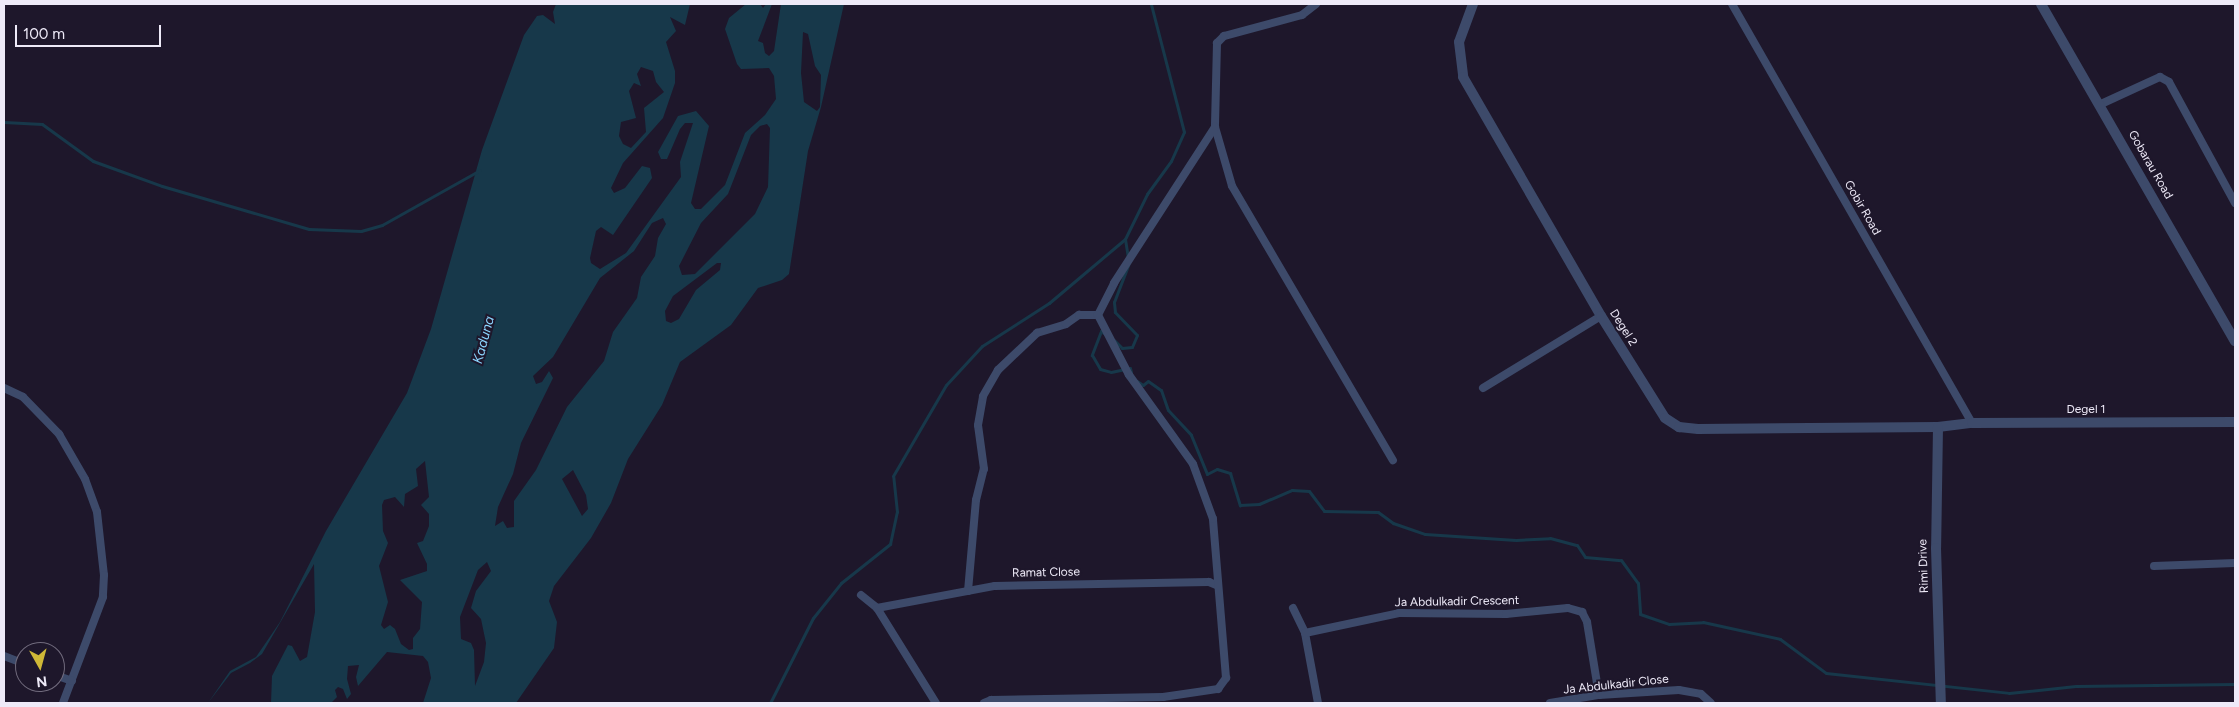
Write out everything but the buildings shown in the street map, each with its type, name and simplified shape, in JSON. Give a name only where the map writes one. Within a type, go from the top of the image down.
[{"type":"street","points":[[1316,4],[1302,15],[1224,36],[1216,43],[1215,127],[1232,186],[1393,460]]},
{"type":"street","name":"Degel 2","points":[[1473,4],[1459,42],[1463,77],[1601,316],[1665,418],[1679,427],[1698,429],[1938,427]]},
{"type":"street","name":"Gobir Road","points":[[1732,4],[1972,423]]},
{"type":"street","name":"Gobarau Road","points":[[2042,4],[2101,104],[2235,341]]},
{"type":"street","points":[[2101,104],[2160,77],[2169,82],[2235,203]]},
{"type":"street","points":[[1098,315],[1114,283],[1215,127]]},
{"type":"street","points":[[968,591],[976,500],[984,469],[978,425],[983,396],[998,370],[1037,333],[1066,324],[1079,315],[1098,315]]},
{"type":"street","points":[[984,703],[991,700],[1163,700],[1218,689],[1224,685],[1226,678],[1216,585],[1213,519],[1193,464],[1129,375],[1098,315]]},
{"type":"street","points":[[1483,388],[1601,316]]},
{"type":"street","points":[[4,388],[23,396],[59,434],[85,479],[97,512],[104,575],[103,597],[63,703]]},
{"type":"street","name":"Degel 1","points":[[1938,427],[1972,423],[2235,422]]},
{"type":"street","name":"Rimi Drive","points":[[1938,427],[1936,548],[1942,680],[1941,700]]},
{"type":"street","points":[[2154,566],[2235,563]]},
{"type":"street","name":"Ramat Close","points":[[878,608],[995,586],[1209,582],[1216,585]]},
{"type":"street","points":[[861,595],[878,608],[936,703]]},
{"type":"street","points":[[1293,608],[1305,633],[1318,703]]},
{"type":"street","name":"Ja Abdulkadir Crescent","points":[[1305,633],[1399,613],[1506,614],[1568,608],[1582,612],[1587,622],[1599,695]]},
{"type":"street","points":[[65,679],[72,681]]},
{"type":"street","name":"Ja Abdulkadir Close","points":[[1550,703],[1599,695],[1679,690],[1701,694],[1711,703]]},
{"type":"water","name":"Kaduna","points":[[556,4],[690,4],[685,25],[670,17],[676,31],[666,42],[675,71],[675,83],[663,118],[623,163],[611,188],[614,193],[625,188],[642,166],[650,168],[652,178],[613,235],[601,227],[596,231],[590,258],[591,263],[600,269],[626,253],[681,177],[680,162],[693,123],[685,123],[680,129],[667,159],[661,159],[658,152],[678,116],[696,111],[709,126],[691,203],[695,209],[701,209],[725,185],[745,133],[765,115],[776,99],[774,76],[769,68],[741,69],[737,64],[725,29],[729,18],[746,4],[760,4],[763,8],[766,4],[772,4],[758,41],[763,43],[765,53],[769,56],[774,51],[781,4],[844,4],[821,107],[808,151],[789,274],[782,280],[758,288],[731,325],[680,362],[662,405],[628,459],[611,503],[591,538],[554,586],[549,601],[557,622],[554,648],[516,703],[423,703],[431,678],[428,662],[423,656],[387,652],[358,686],[356,677],[359,665],[348,666],[347,679],[351,694],[347,699],[343,689],[338,687],[335,690],[337,697],[331,703],[271,703],[272,676],[288,645],[292,646],[300,661],[307,657],[315,612],[314,564],[262,654],[231,673],[208,703],[230,671],[256,657],[280,622],[326,531],[407,393],[431,329],[482,150],[524,35],[537,16],[543,15],[555,24],[553,12]],"holes":[[[803,32],[808,34],[815,66],[821,75],[820,107],[817,111],[804,102],[801,73]],[[641,67],[653,71],[656,82],[664,92],[644,108],[646,132],[631,148],[623,144],[619,136],[621,122],[636,118],[629,91],[634,83],[641,86],[637,74]],[[767,124],[770,128],[768,187],[755,214],[695,274],[682,275],[679,266],[701,223],[728,194],[751,135],[760,126]],[[663,218],[666,224],[658,238],[655,256],[641,277],[637,298],[613,332],[604,361],[567,407],[536,470],[514,501],[514,527],[507,528],[503,521],[495,526],[498,507],[513,474],[521,443],[553,378],[549,371],[542,382],[536,384],[533,376],[553,357],[600,278],[634,251],[652,223]],[[717,263],[721,263],[720,270],[696,290],[679,319],[671,323],[666,321],[665,311],[673,296]],[[425,461],[429,497],[421,505],[429,514],[429,526],[423,541],[417,543],[427,564],[427,571],[400,580],[422,602],[420,629],[413,638],[413,649],[409,650],[401,644],[395,629],[390,625],[384,629],[381,625],[388,602],[379,566],[388,543],[383,531],[382,505],[384,500],[395,497],[404,507],[405,494],[418,486],[416,469]],[[573,470],[586,495],[588,509],[582,516],[562,479]],[[487,562],[491,571],[476,591],[471,608],[481,619],[486,643],[484,662],[475,686],[474,650],[471,643],[461,639],[460,617],[478,570]]]},
{"type":"waterway","points":[[770,703],[813,618],[841,583],[890,544],[897,512],[893,476],[946,385],[982,346],[1049,303],[1125,239],[1147,194],[1171,161],[1184,132],[1151,4]]},
{"type":"waterway","points":[[4,122],[42,124],[93,161],[162,186],[309,229],[361,231],[382,225],[480,170]]},
{"type":"waterway","points":[[1125,239],[1128,259]]},
{"type":"waterway","points":[[1114,340],[1122,348],[1132,347],[1137,335],[1115,312],[1114,302],[1128,265]]},
{"type":"waterway","points":[[1105,334],[1101,331],[1092,355],[1100,369],[1111,372],[1130,368],[1131,372]]},
{"type":"waterway","points":[[1137,381],[1143,385],[1148,381],[1161,390],[1168,410],[1191,435],[1207,474],[1217,469],[1230,473],[1240,505],[1259,504],[1292,490],[1309,491],[1324,511],[1378,512],[1393,523],[1425,534],[1516,540],[1550,538],[1577,545],[1585,557],[1621,560],[1638,583],[1640,614],[1669,624],[1703,622],[1780,639],[1826,673],[2009,693],[2076,686],[2235,684]]}]
